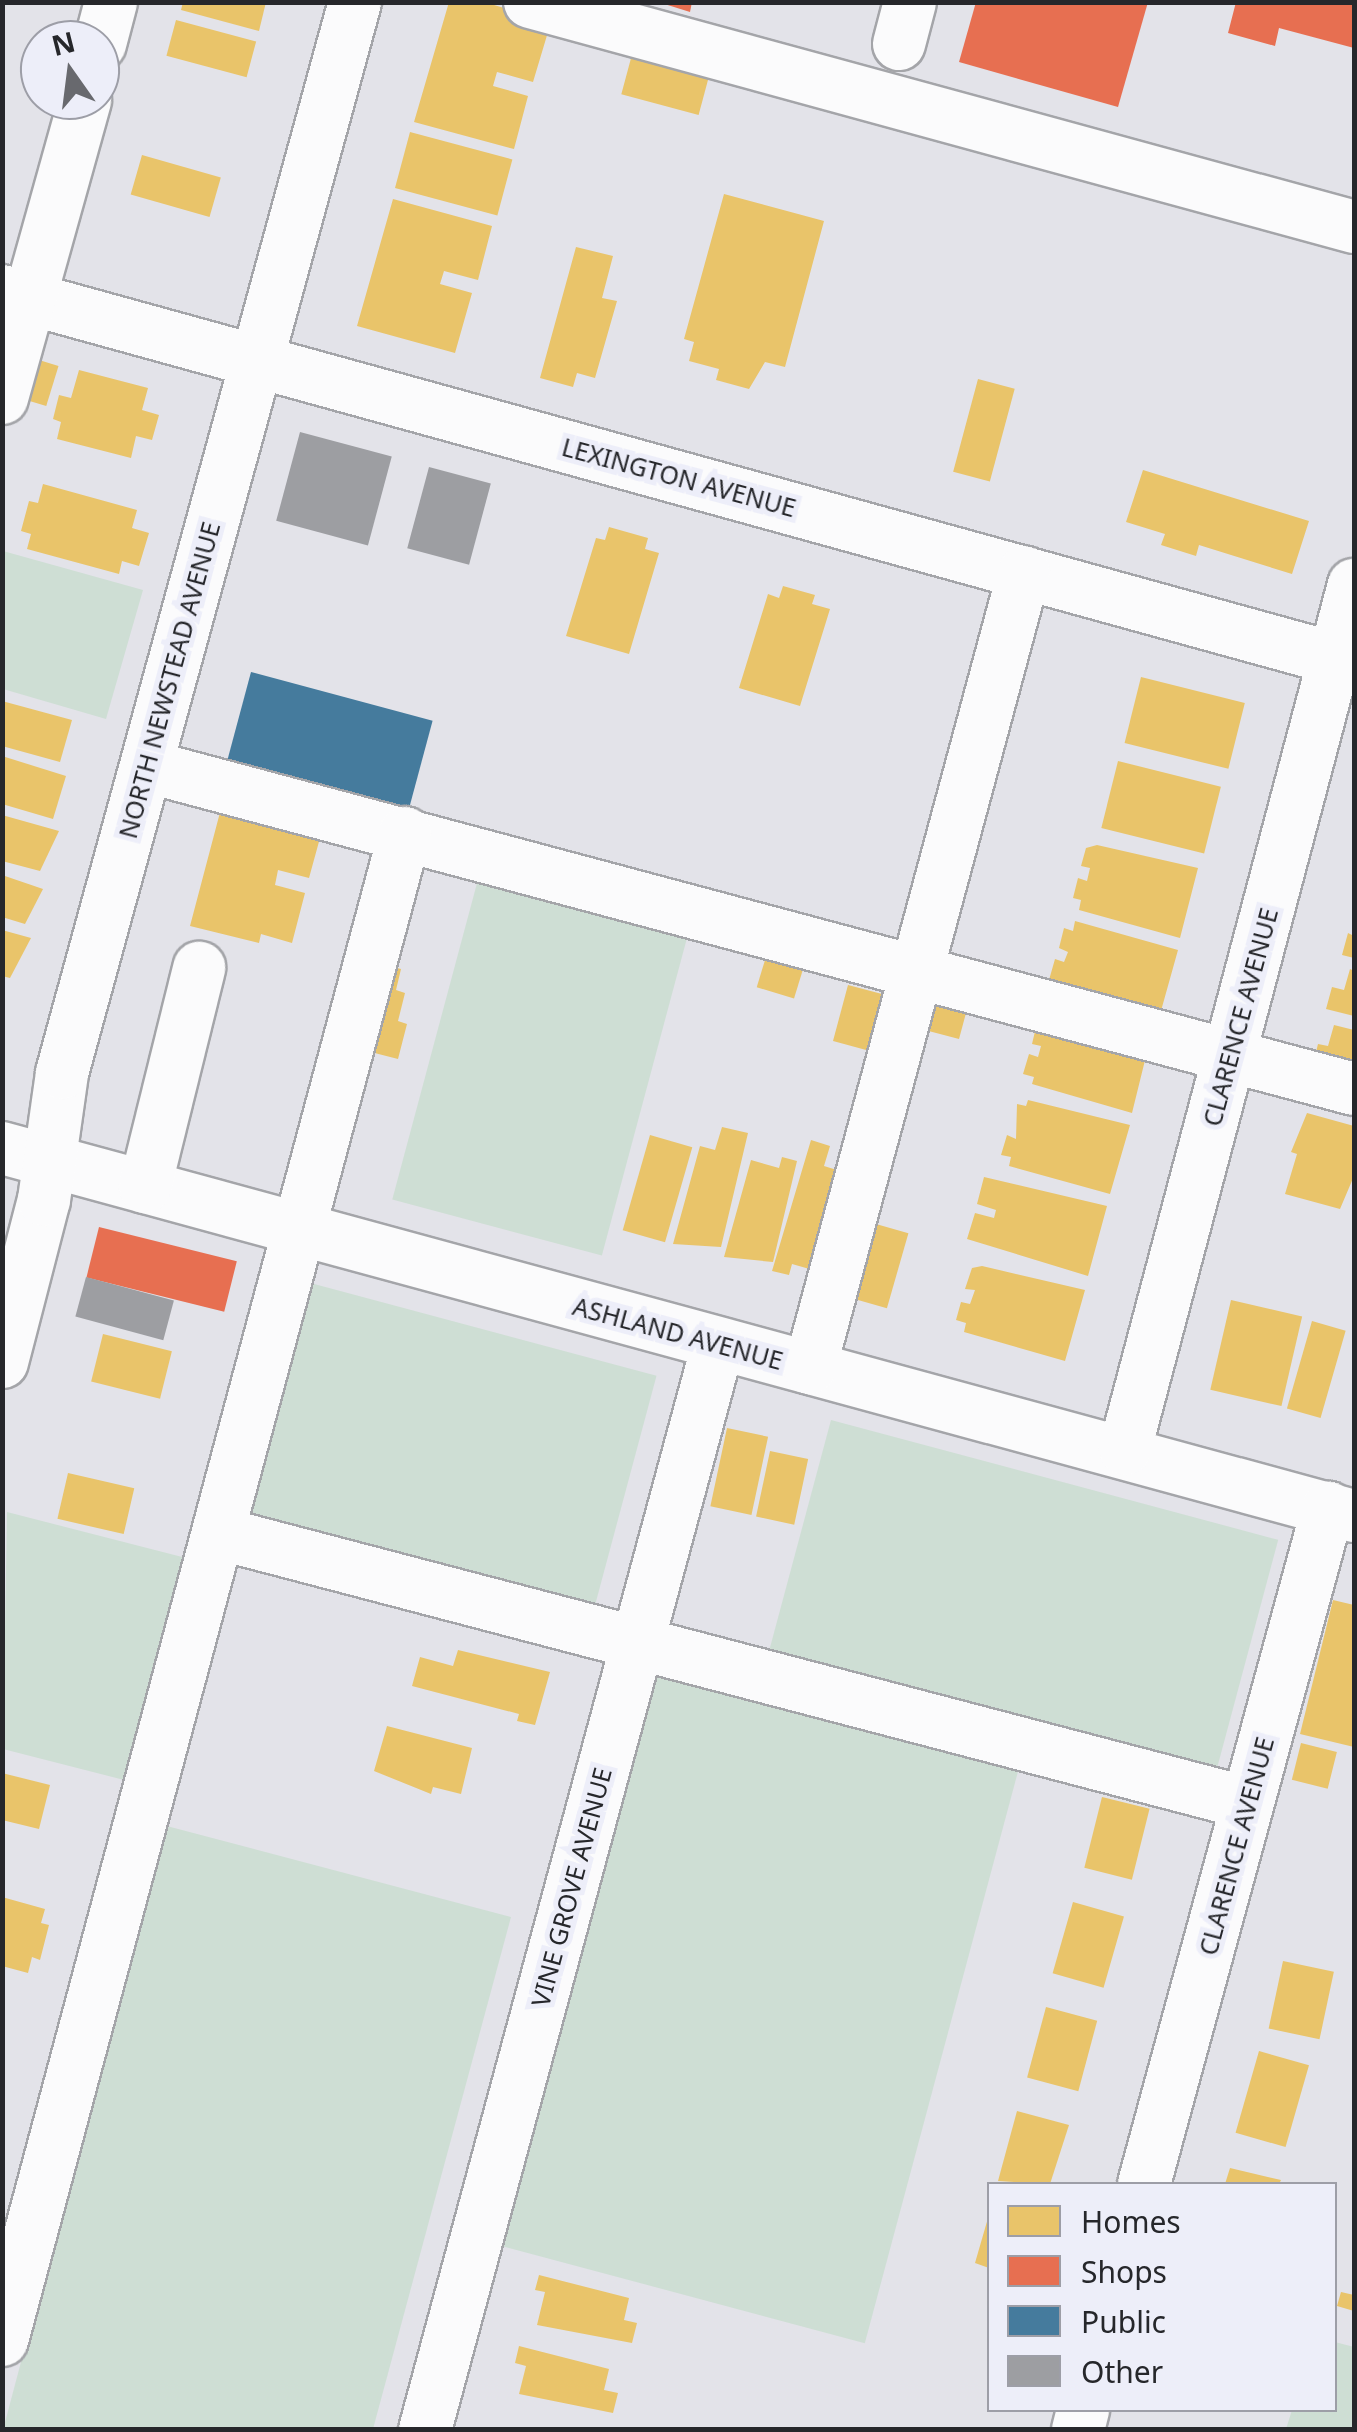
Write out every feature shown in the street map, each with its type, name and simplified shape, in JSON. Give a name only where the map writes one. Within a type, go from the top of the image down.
[{"type":"street","name":"NORTH NEWSTEAD AVENUE","points":[[2,1362],[26,1155],[62,1073],[355,2]]},
{"type":"street","points":[[530,2],[1354,227]]},
{"type":"street","points":[[2,398],[16,295],[78,120]]},
{"type":"street","name":"LEXINGTON AVENUE","points":[[16,295],[1345,662]]},
{"type":"street","points":[[810,1368],[1024,572]]},
{"type":"street","name":"CLARENCE AVENUE","points":[[1125,1449],[1230,1054],[1345,662],[1354,585]]},
{"type":"street","points":[[146,766],[1354,1089]]},
{"type":"street","points":[[2,2340],[406,834]]},
{"type":"street","points":[[145,1187],[199,968]]},
{"type":"street","name":"ASHLAND AVENUE","points":[[26,1155],[718,1344],[1125,1449],[1341,1512]]},
{"type":"street","name":"VINE GROVE AVENUE","points":[[426,2430],[718,1344]]},
{"type":"street","name":"CLARENCE AVENUE","points":[[1145,2182],[1248,1804],[1341,1512]]},
{"type":"street","points":[[218,1533],[1248,1804]]},
{"type":"shaded area","points":[[3,551],[143,590],[106,719],[3,689]]},
{"type":"shaded area","points":[[480,872],[690,928],[602,1256],[392,1199]]},
{"type":"shaded area","points":[[303,1281],[657,1376],[593,1614],[239,1520]]},
{"type":"shaded area","points":[[831,1420],[1278,1540],[1212,1786],[765,1666]]},
{"type":"shaded area","points":[[7,1512],[190,1559],[132,1782],[3,1749]]},
{"type":"shaded area","points":[[656,1662],[1021,1760],[865,2343],[500,2245]]},
{"type":"shaded area","points":[[163,1825],[511,1917],[373,2429],[3,2430]]},
{"type":"shaded area","points":[[1337,2343],[1354,2347],[1354,2429],[1286,2429],[1291,2412],[1337,2412]]},
{"type":"building: Homes","points":[[183,2],[266,2],[259,31],[181,10]]},
{"type":"building: Homes","points":[[449,2],[484,2],[551,22],[533,82],[497,72],[493,86],[528,96],[514,149],[414,122]]},
{"type":"building: Homes","points":[[176,20],[256,41],[247,77],[166,56]]},
{"type":"building: Homes","points":[[634,47],[711,68],[699,115],[621,94]]},
{"type":"building: Homes","points":[[410,132],[512,159],[497,215],[395,188]]},
{"type":"building: Homes","points":[[142,155],[221,178],[210,217],[131,194]]},
{"type":"building: Homes","points":[[724,194],[824,221],[785,367],[765,362],[749,389],[716,380],[719,369],[689,361],[694,342],[684,339]]},
{"type":"building: Homes","points":[[393,199],[492,226],[478,280],[444,271],[440,284],[472,293],[455,353],[357,326]]},
{"type":"building: Homes","points":[[576,247],[613,256],[602,298],[617,301],[595,378],[577,373],[573,387],[540,378]]},
{"type":"building: Homes","points":[[26,356],[59,366],[46,406],[14,396]]},
{"type":"building: Homes","points":[[79,370],[148,388],[142,410],[159,415],[152,440],[136,436],[131,458],[57,439],[61,422],[53,419],[59,395],[71,398]]},
{"type":"building: Homes","points":[[978,379],[1015,389],[990,482],[953,472]]},
{"type":"building: Homes","points":[[1143,470],[1309,521],[1292,574],[1199,545],[1196,556],[1161,545],[1165,534],[1126,522]]},
{"type":"building: Homes","points":[[43,484],[137,510],[132,528],[149,533],[139,566],[122,561],[119,574],[27,549],[31,534],[21,531],[29,501],[38,503]]},
{"type":"building: Homes","points":[[609,527],[648,538],[645,549],[659,553],[629,654],[566,636],[596,538],[605,540]]},
{"type":"building: Homes","points":[[783,586],[815,595],[812,604],[830,609],[800,706],[739,688],[768,594],[779,598]]},
{"type":"building: Homes","points":[[1141,677],[1245,703],[1228,769],[1125,743]]},
{"type":"building: Homes","points":[[2,701],[72,720],[60,762],[2,746]]},
{"type":"building: Homes","points":[[2,756],[66,776],[53,819],[2,804]]},
{"type":"building: Homes","points":[[1118,761],[1221,787],[1204,854],[1101,828]]},
{"type":"building: Homes","points":[[223,801],[323,827],[309,878],[278,870],[275,885],[305,893],[292,943],[261,934],[259,943],[190,926]]},
{"type":"building: Homes","points":[[2,815],[59,831],[40,871],[2,861]]},
{"type":"building: Homes","points":[[1097,845],[1198,868],[1180,938],[1079,910],[1081,900],[1073,898],[1078,878],[1087,881],[1090,868],[1081,866],[1086,848]]},
{"type":"building: Homes","points":[[2,875],[43,889],[25,924],[2,917]]},
{"type":"building: Homes","points":[[1075,921],[1178,950],[1159,1018],[1049,980],[1055,959],[1064,962],[1068,952],[1059,948],[1064,928],[1073,931]]},
{"type":"building: Homes","points":[[2,930],[31,938],[10,978],[2,976]]},
{"type":"building: Homes","points":[[1348,933],[1354,936],[1354,958],[1342,955]]},
{"type":"building: Homes","points":[[769,947],[806,958],[794,999],[757,987]]},
{"type":"building: Homes","points":[[382,964],[401,969],[396,990],[405,993],[398,1021],[407,1024],[398,1059],[359,1049]]},
{"type":"building: Homes","points":[[1350,969],[1354,971],[1354,1016],[1326,1009],[1332,987],[1344,990]]},
{"type":"building: Homes","points":[[848,985],[888,996],[873,1052],[833,1041]]},
{"type":"building: Homes","points":[[919,999],[969,1002],[959,1039],[921,1029]]},
{"type":"building: Homes","points":[[1037,1023],[1149,1044],[1132,1113],[1032,1084],[1034,1077],[1023,1074],[1029,1054],[1038,1057],[1041,1046],[1032,1044]]},
{"type":"building: Homes","points":[[1334,1025],[1354,1030],[1354,1075],[1313,1064],[1318,1044],[1328,1046]]},
{"type":"building: Homes","points":[[1028,1100],[1130,1125],[1110,1194],[1009,1166],[1011,1157],[1001,1155],[1007,1135],[1016,1139],[1017,1104],[1026,1106]]},
{"type":"building: Homes","points":[[1307,1113],[1354,1126],[1354,1176],[1340,1209],[1285,1194],[1297,1154],[1291,1152]]},
{"type":"building: Homes","points":[[722,1127],[748,1133],[721,1247],[673,1244],[700,1146],[715,1150]]},
{"type":"building: Homes","points":[[650,1135],[692,1147],[665,1242],[623,1230]]},
{"type":"building: Homes","points":[[811,1140],[830,1146],[824,1166],[840,1171],[813,1270],[792,1264],[789,1275],[772,1271]]},
{"type":"building: Homes","points":[[782,1157],[797,1161],[773,1262],[724,1257],[751,1160],[779,1168]]},
{"type":"building: Homes","points":[[984,1177],[1107,1206],[1088,1276],[967,1239],[975,1213],[994,1218],[996,1210],[977,1204]]},
{"type":"building: Homes","points":[[869,1222],[908,1233],[887,1308],[848,1297]]},
{"type":"building: Homes","points":[[982,1266],[1085,1290],[1065,1361],[964,1332],[966,1323],[956,1320],[961,1302],[970,1304],[975,1290],[965,1289],[972,1268]]},
{"type":"building: Homes","points":[[1231,1300],[1302,1316],[1281,1406],[1210,1390]]},
{"type":"building: Homes","points":[[1312,1321],[1346,1331],[1321,1418],[1287,1408]]},
{"type":"building: Homes","points":[[103,1334],[172,1351],[160,1399],[91,1382]]},
{"type":"building: Homes","points":[[727,1428],[768,1437],[751,1515],[710,1506]]},
{"type":"building: Homes","points":[[770,1451],[808,1459],[794,1525],[756,1517]]},
{"type":"building: Homes","points":[[68,1473],[134,1488],[124,1534],[57,1519]]},
{"type":"building: Homes","points":[[1333,1600],[1354,1605],[1354,1747],[1300,1734]]},
{"type":"building: Homes","points":[[458,1650],[550,1672],[535,1725],[517,1721],[519,1714],[412,1686],[420,1657],[453,1666]]},
{"type":"building: Homes","points":[[387,1726],[472,1748],[461,1794],[433,1787],[431,1794],[374,1771]]},
{"type":"building: Homes","points":[[1301,1743],[1337,1752],[1328,1789],[1292,1780]]},
{"type":"building: Homes","points":[[2,1773],[50,1785],[39,1829],[2,1820]]},
{"type":"building: Homes","points":[[1102,1797],[1150,1809],[1132,1880],[1084,1868]]},
{"type":"building: Homes","points":[[2,1897],[45,1909],[41,1923],[49,1925],[40,1960],[32,1957],[28,1973],[2,1966]]},
{"type":"building: Homes","points":[[1073,1902],[1124,1917],[1104,1988],[1053,1973]]},
{"type":"building: Homes","points":[[1283,1961],[1334,1972],[1320,2039],[1269,2028]]},
{"type":"building: Homes","points":[[1046,2007],[1097,2021],[1078,2091],[1027,2078]]},
{"type":"building: Homes","points":[[1259,2051],[1309,2065],[1286,2147],[1236,2133]]},
{"type":"building: Homes","points":[[1017,2111],[1069,2125],[1051,2182],[998,2181]]},
{"type":"building: Homes","points":[[1230,2168],[1281,2180],[1280,2182],[1226,2182]]},
{"type":"building: Homes","points":[[987,2221],[987,2267],[975,2263]]},
{"type":"building: Homes","points":[[539,2275],[629,2298],[624,2320],[637,2323],[632,2343],[537,2325],[545,2292],[535,2290]]},
{"type":"building: Homes","points":[[1341,2292],[1354,2295],[1354,2311],[1337,2306]]},
{"type":"building: Homes","points":[[519,2346],[609,2369],[604,2390],[618,2393],[613,2413],[519,2394],[526,2366],[515,2363]]},
{"type":"building: Shops","points":[[658,2],[692,2],[690,12]]},
{"type":"building: Shops","points":[[976,2],[1148,2],[1118,107],[959,62]]},
{"type":"building: Shops","points":[[1236,2],[1354,2],[1354,48],[1279,28],[1275,46],[1228,33]]},
{"type":"building: Shops","points":[[99,1227],[237,1261],[224,1312],[86,1277]]},
{"type":"building: Public","points":[[251,672],[433,721],[407,815],[226,767]]},
{"type":"building: Other","points":[[300,432],[392,457],[368,545],[276,521]]},
{"type":"building: Other","points":[[429,467],[491,484],[469,565],[407,548]]},
{"type":"building: Other","points":[[86,1277],[174,1301],[163,1340],[75,1317]]}]
